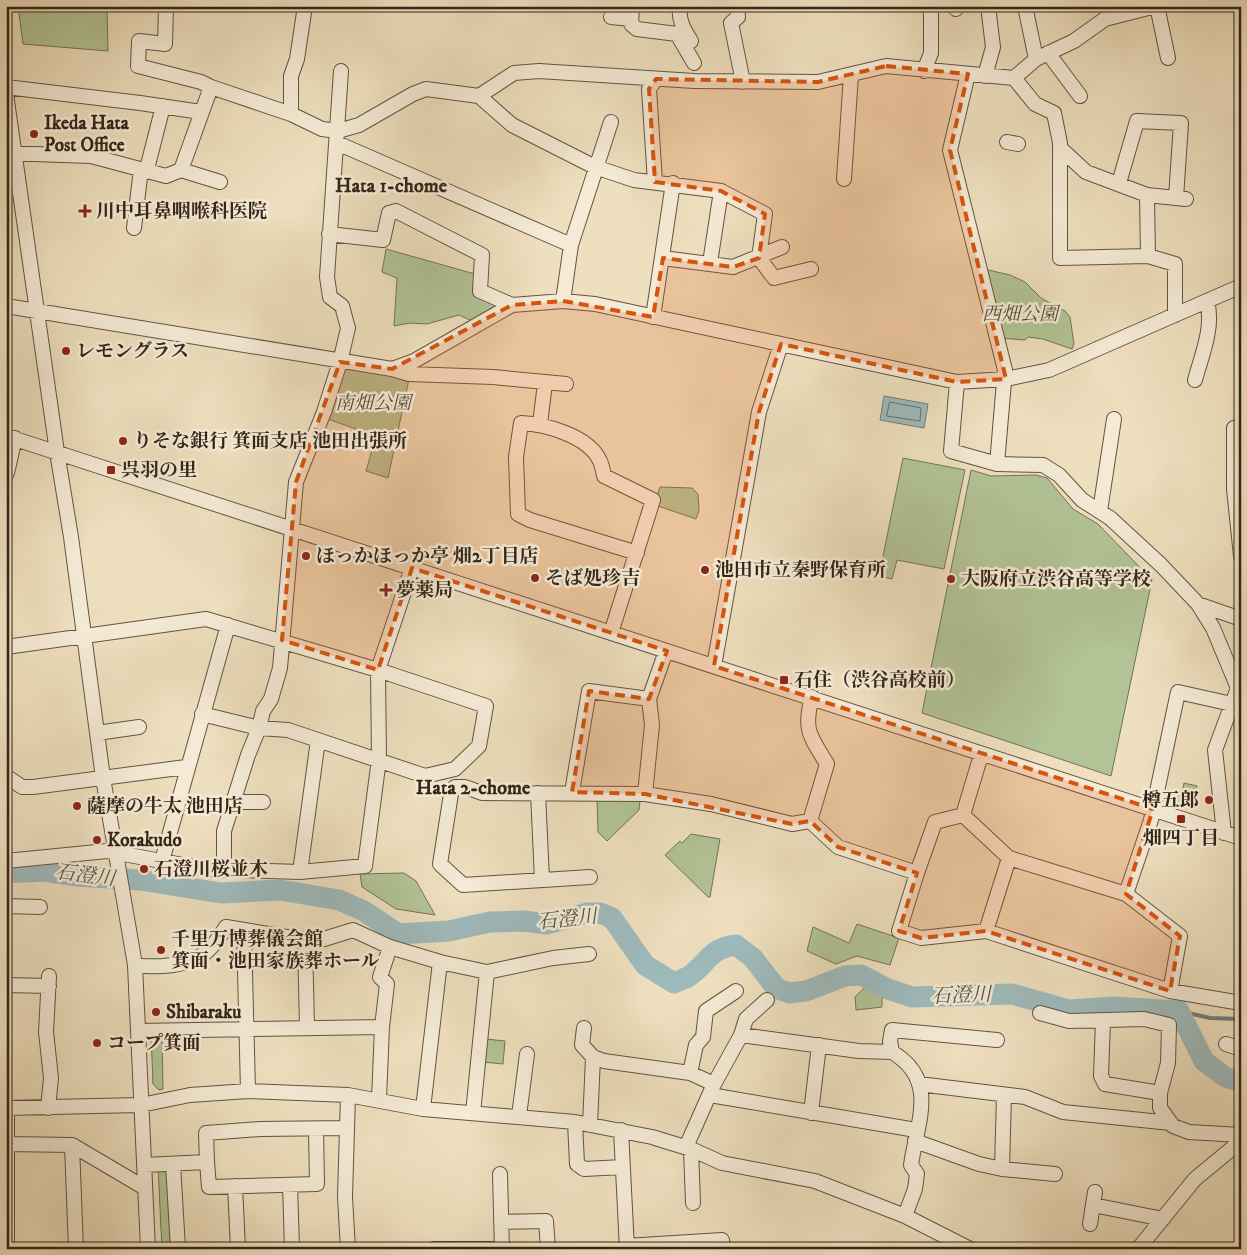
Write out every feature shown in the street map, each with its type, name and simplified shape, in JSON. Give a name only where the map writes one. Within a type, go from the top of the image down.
[{"type":"street","points":[[166,6],[165,44],[139,41],[138,66],[201,82],[291,114],[571,245]]},
{"type":"street","points":[[291,114],[290,76],[297,59],[305,6]]},
{"type":"street","points":[[680,6],[679,15],[683,29],[695,53],[694,81]]},
{"type":"street","points":[[737,6],[738,17],[731,23],[743,82]]},
{"type":"street","points":[[924,71],[931,53],[930,6]]},
{"type":"street","points":[[985,76],[993,46],[995,24],[988,6]]},
{"type":"street","points":[[1025,6],[1042,56],[1080,96]]},
{"type":"street","points":[[479,96],[514,73],[539,71],[694,81],[818,82],[886,66],[1014,78],[1042,56],[1074,41],[1105,19],[1156,6],[1168,58]]},
{"type":"street","points":[[610,17],[632,13],[631,24],[637,29],[677,34],[694,63]]},
{"type":"street","points":[[224,870],[224,831],[248,754],[260,728],[263,711],[271,698],[280,668],[296,482],[324,412],[340,362],[348,328],[342,306],[330,297],[327,277],[341,71]]},
{"type":"street","points":[[968,74],[950,150],[1006,379],[997,464]]},
{"type":"street","points":[[844,179],[851,75]]},
{"type":"street","points":[[654,182],[649,89],[656,78]]},
{"type":"street","points":[[1014,78],[1035,104],[1054,113],[1060,148],[1060,258],[1148,256],[1175,264],[1175,315]]},
{"type":"street","points":[[6,87],[201,112]]},
{"type":"street","points":[[181,170],[211,87]]},
{"type":"street","points":[[338,137],[413,94],[426,89],[479,96],[512,124],[595,167],[634,180],[672,183],[721,191],[765,214],[759,258],[774,278],[811,269]]},
{"type":"street","points":[[6,94],[11,153],[57,452],[103,778],[135,965],[148,1249]]},
{"type":"street","points":[[134,228],[140,177],[148,165],[163,106]]},
{"type":"street","points":[[1060,148],[1086,172],[1147,195],[1181,198],[1181,123],[1137,121],[1119,183]]},
{"type":"street","points":[[563,301],[571,245],[611,122]]},
{"type":"street","points":[[11,153],[91,156],[166,176],[181,170],[220,182]]},
{"type":"street","points":[[653,317],[663,258],[672,183]]},
{"type":"street","points":[[710,263],[721,191]]},
{"type":"street","points":[[1147,195],[1148,256]]},
{"type":"street","points":[[329,234],[383,240],[389,213],[396,212],[482,255],[480,291],[512,305]]},
{"type":"street","points":[[663,258],[733,267],[782,247]]},
{"type":"street","points":[[392,369],[414,361],[512,305],[563,301],[595,304],[958,382],[1006,379],[1049,370],[1241,286]]},
{"type":"street","points":[[1195,380],[1211,314],[1207,301]]},
{"type":"street","points":[[6,306],[392,369],[410,374],[493,377],[566,384]]},
{"type":"street","points":[[714,666],[759,412],[781,344]]},
{"type":"street","points":[[958,382],[951,451],[997,464],[1043,465],[1059,475],[1082,500],[1100,511],[1162,565],[1198,604],[1213,628],[1238,688],[1215,750],[1224,833]]},
{"type":"street","points":[[540,424],[545,383]]},
{"type":"street","points":[[1100,511],[1114,419]]},
{"type":"street","points":[[611,633],[637,553],[652,500],[604,476],[600,460],[587,446],[565,432],[540,424],[521,423],[516,457],[518,514],[530,520],[637,553]]},
{"type":"street","points":[[1234,428],[1241,556]]},
{"type":"street","points":[[6,473],[10,437],[812,697],[981,755],[1241,838]]},
{"type":"street","points":[[6,860],[84,852],[224,870],[300,872],[365,866],[379,759],[378,670],[412,568]]},
{"type":"street","points":[[1198,604],[1241,619]]},
{"type":"street","points":[[6,647],[206,619],[282,640],[486,706],[479,746],[455,769],[426,776],[288,730],[260,728],[202,714]]},
{"type":"street","points":[[162,861],[186,777],[186,767],[228,625]]},
{"type":"street","points":[[645,794],[652,725],[650,698],[666,651]]},
{"type":"street","points":[[572,792],[589,691],[650,698]]},
{"type":"street","points":[[1126,894],[1153,809],[1178,692],[1232,704]]},
{"type":"street","points":[[810,821],[827,764],[809,734],[808,715],[812,697]]},
{"type":"street","points":[[97,732],[139,728]]},
{"type":"street","points":[[300,872],[318,740]]},
{"type":"street","points":[[963,815],[981,755]]},
{"type":"street","points":[[6,776],[22,787],[186,767]]},
{"type":"street","points":[[590,877],[463,885],[440,864],[451,794],[455,787],[482,793],[572,792],[645,794],[710,804],[792,824],[810,821]]},
{"type":"street","points":[[538,793],[542,880]]},
{"type":"street","points":[[233,802],[263,802]]},
{"type":"street","points":[[963,815],[1009,858],[1126,894],[1180,936],[1170,991]]},
{"type":"street","points":[[963,815],[935,822],[917,873],[900,931],[921,938],[986,932],[1170,991],[1241,1004]]},
{"type":"street","points":[[810,821],[838,847],[917,873]]},
{"type":"street","points":[[986,932],[1009,858]]},
{"type":"street","points":[[6,906],[40,907]]},
{"type":"street","points":[[135,965],[184,965],[201,958],[217,943],[226,927],[305,940],[324,939],[353,930],[390,947],[440,962],[487,972],[553,958],[590,954]]},
{"type":"street","points":[[244,931],[248,1090]]},
{"type":"street","points":[[305,940],[307,1028]]},
{"type":"street","points":[[379,1099],[382,1027],[388,984],[380,977],[390,947]]},
{"type":"street","points":[[423,1109],[440,962]]},
{"type":"street","points":[[473,1113],[487,972]]},
{"type":"street","points":[[6,985],[49,981],[46,1032],[52,1078],[48,1108]]},
{"type":"street","points":[[690,1073],[696,1045],[703,1037],[706,1011],[736,991]]},
{"type":"street","points":[[693,1203],[688,1148],[712,1090],[742,1035],[746,1019],[767,1000]]},
{"type":"street","points":[[1040,1013],[1069,1021],[1144,1019],[1169,1025],[1168,1063],[1160,1093],[1160,1108],[1173,1126],[1189,1132],[1241,1135]]},
{"type":"street","points":[[1103,1021],[1101,1076],[1105,1084],[1160,1093]]},
{"type":"street","points":[[138,1031],[382,1027]]},
{"type":"street","points":[[584,1028],[582,1045],[593,1057],[655,1069],[690,1073],[712,1090],[915,1135],[979,1164],[1002,1169],[1055,1174]]},
{"type":"street","points":[[892,1052],[890,1041],[892,1030],[997,1040]]},
{"type":"street","points":[[742,1035],[860,1051],[892,1052],[906,1060],[919,1084],[923,1108],[915,1135],[911,1165],[917,1174],[915,1189],[905,1216]]},
{"type":"street","points":[[1226,1044],[1241,1049]]},
{"type":"street","points":[[811,1113],[819,1045]]},
{"type":"street","points":[[519,1116],[527,1054]]},
{"type":"street","points":[[590,1125],[593,1057]]},
{"type":"street","points":[[919,1084],[1025,1097],[1063,1112],[1171,1123]]},
{"type":"street","points":[[7,1249],[8,1144],[6,1108],[141,1105],[190,1095],[248,1090],[348,1095],[379,1099],[423,1109],[519,1116],[575,1122],[621,1130],[688,1148],[722,1163],[815,1181],[905,1216],[970,1249]]},
{"type":"street","points":[[348,1095],[346,1197],[348,1249]]},
{"type":"street","points":[[1002,1169],[1004,1095]]},
{"type":"street","points":[[575,1122],[577,1164],[584,1169],[623,1167]]},
{"type":"street","points":[[316,1129],[317,1184],[209,1187],[206,1134],[260,1129],[347,1128]]},
{"type":"street","points":[[621,1130],[626,1248],[722,1240],[723,1249]]},
{"type":"street","points":[[1138,1249],[1195,1179],[1241,1141]]},
{"type":"street","points":[[8,1144],[72,1145],[145,1188]]},
{"type":"street","points":[[72,1145],[76,1249]]},
{"type":"street","points":[[144,1165],[207,1162]]},
{"type":"street","points":[[174,1164],[178,1249]]},
{"type":"street","points":[[435,1249],[503,1248],[500,1174]]},
{"type":"street","points":[[290,1185],[292,1249]]},
{"type":"street","points":[[235,1186],[238,1249]]},
{"type":"street","points":[[1090,1224],[1094,1198],[1162,1219]]},
{"type":"street","points":[[501,1222],[546,1221],[548,1249]]},
{"type":"highlighted area","points":[[886,66],[968,74],[950,150],[1006,379],[957,382],[781,344],[759,412],[714,666],[1153,809],[1126,894],[1180,936],[1170,991],[986,931],[921,938],[899,931],[917,873],[838,847],[810,821],[792,824],[645,794],[572,792],[589,691],[649,699],[667,651],[412,568],[378,670],[282,640],[296,482],[340,362],[392,369],[512,305],[563,301],[653,317],[663,258],[733,267],[759,258],[765,214],[721,191],[655,182],[649,89],[656,79],[818,82]]},
{"type":"green space","points":[[18,6],[107,6],[108,51],[23,44]]},
{"type":"green space","points":[[386,249],[475,274],[474,295],[496,300],[497,306],[472,321],[459,315],[427,324],[410,323],[394,326],[397,278],[382,272]]},
{"type":"green space","name":"西畑公園","points":[[984,269],[1010,275],[1025,282],[1041,298],[1065,311],[1070,317],[1074,344],[1072,349],[1043,339],[1028,337],[1025,340],[1001,338]]},
{"type":"green space","name":"南畑公園","points":[[350,367],[409,379],[388,478],[366,471],[376,436],[325,418],[341,371]]},
{"type":"green space","points":[[903,458],[965,470],[944,569],[897,560],[892,579],[879,576]]},
{"type":"green space","points":[[971,470],[991,476],[1036,475],[1047,478],[1073,509],[1098,524],[1152,580],[1111,776],[922,713]]},
{"type":"green space","points":[[660,487],[692,488],[698,494],[699,511],[696,519],[658,506],[660,498],[657,496]]},
{"type":"green space","points":[[1184,783],[1197,786],[1192,808],[1172,801],[1174,793],[1182,794]]},
{"type":"green space","points":[[597,798],[640,801],[639,810],[607,841],[598,832]]},
{"type":"green space","points":[[691,834],[720,839],[710,897],[665,855]]},
{"type":"green space","points":[[404,873],[416,881],[435,915],[396,909],[362,887],[360,874]]},
{"type":"green space","points":[[857,924],[899,938],[890,965],[857,956],[836,964],[807,951],[813,927],[849,943]]},
{"type":"green space","points":[[867,985],[882,991],[882,1007],[856,1010],[855,997]]},
{"type":"green space","points":[[151,1033],[162,1033],[163,1089],[159,1090],[153,1084]]},
{"type":"green space","points":[[486,1039],[505,1041],[503,1064],[483,1062]]},
{"type":"green space","points":[[172,1165],[175,1249],[162,1249],[158,1166]]},
{"type":"water","points":[[884,396],[928,404],[924,428],[880,420]]},
{"type":"waterway","name":"石澄川","points":[[6,873],[44,871],[77,876],[140,880],[221,893],[280,890],[339,900],[364,911],[398,934],[449,931],[490,922],[524,921],[547,924],[587,913],[600,913],[612,918],[645,965],[674,983],[695,972],[720,949],[736,945],[753,958],[776,988],[789,993],[806,991],[845,976],[861,975],[888,989],[912,997],[1012,994],[1069,1010],[1114,1007],[1179,1011],[1204,1061],[1225,1077],[1241,1082]]},
{"type":"waterway","points":[[1179,1011],[1210,1018],[1241,1019]]},
{"type":"place","name":"Ikeda Hata Post Office","points":[[34,134]]},
{"type":"place","name":"川中耳鼻咽喉科医院","points":[[85,211]]},
{"type":"place","name":"レモングラス","points":[[66,351]]},
{"type":"place","name":"りそな銀行 箕面支店 池田出張所","points":[[123,441]]},
{"type":"place","name":"呉羽の里","points":[[111,470]]},
{"type":"place","name":"ほっかほっか亭 畑2丁目店","points":[[306,556]]},
{"type":"place","name":"池田市立秦野保育所","points":[[705,570]]},
{"type":"place","name":"そば処珍吉","points":[[535,578]]},
{"type":"place","name":"大阪府立渋谷高等学校","points":[[951,579]]},
{"type":"place","name":"夢薬局","points":[[386,590]]},
{"type":"place","name":"石住（渋谷高校前）","points":[[784,680]]},
{"type":"place","name":"樽五郎","points":[[1209,800]]},
{"type":"place","name":"薩摩の牛太 池田店","points":[[77,806]]},
{"type":"place","name":"畑四丁目","points":[[1181,819]]},
{"type":"place","name":"Korakudo","points":[[97,840]]},
{"type":"place","name":"石澄川桜並木","points":[[144,869]]},
{"type":"place","name":"千里万博葬儀会館 箕面・池田家族葬ホール","points":[[161,950]]},
{"type":"place","name":"Shibaraku","points":[[156,1012]]},
{"type":"place","name":"コープ箕面","points":[[97,1043]]},
{"type":"district","name":"Hata 1-chome","points":[[391,186]]},
{"type":"district","name":"Hata 2-chome","points":[[473,788]]}]
